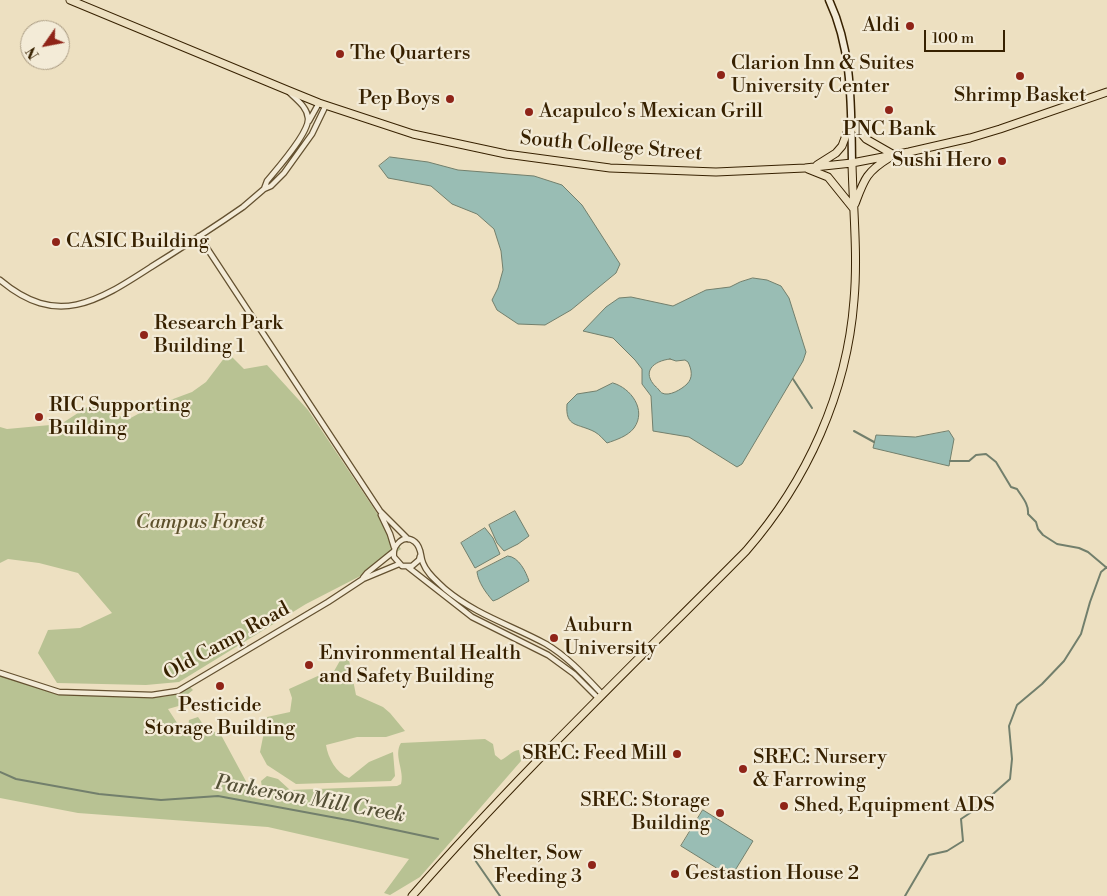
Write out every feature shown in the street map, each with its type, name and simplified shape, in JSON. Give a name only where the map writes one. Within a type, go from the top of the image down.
[{"type":"main road","name":"South College Street","points":[[70,0],[322,104],[413,134],[506,154],[610,168],[716,172],[805,168],[852,163],[984,134],[1107,92]]},
{"type":"main road","points":[[412,896],[508,790],[758,537],[792,490],[810,458],[830,411],[848,343],[854,299],[852,122],[846,51],[836,15],[829,0]]},
{"type":"main road","points":[[852,122],[866,139],[894,155],[879,164],[866,177],[853,209]]},
{"type":"main road","points":[[815,166],[836,154],[842,146],[852,122]]},
{"type":"main road","points":[[805,168],[828,177],[853,209]]},
{"type":"street","points":[[287,90],[303,106],[308,115],[308,123]]},
{"type":"street","points":[[264,189],[267,181],[298,142],[308,123],[322,104]]},
{"type":"street","points":[[0,280],[13,291],[39,303],[62,306],[86,303],[117,290],[240,210],[264,189],[278,180],[306,144],[318,124],[322,104]]},
{"type":"street","points":[[199,236],[380,511],[408,539],[412,540],[419,547],[425,569],[430,575],[447,590],[485,616],[558,652],[572,663],[601,697]]},
{"type":"street","points":[[380,511],[390,534],[394,557],[399,564],[408,567],[472,617],[548,655],[601,697]]},
{"type":"street","points":[[363,579],[367,573],[394,550],[400,541],[408,539]]},
{"type":"street","points":[[408,567],[416,563],[420,556]]},
{"type":"street","name":"Old Camp Road","points":[[0,673],[59,692],[152,695],[178,691],[328,602],[363,579],[399,564]]},
{"type":"green space","name":"Campus Forest","points":[[228,353],[244,369],[267,365],[308,410],[401,549],[370,571],[306,604],[179,682],[146,685],[57,683],[38,653],[48,630],[80,628],[112,613],[78,573],[39,563],[8,559],[0,563],[0,427],[7,429],[61,424],[95,402],[127,420],[149,408],[192,392],[206,382]]},
{"type":"green space","points":[[348,655],[356,695],[383,707],[405,731],[386,737],[357,737],[326,745],[329,755],[340,773],[349,778],[369,762],[393,752],[395,776],[391,781],[296,784],[267,765],[260,752],[267,717],[290,712],[292,698],[289,689],[320,675],[333,673],[342,657]]},
{"type":"green space","points":[[0,676],[48,691],[64,693],[161,697],[169,696],[190,687],[193,690],[188,694],[182,705],[168,709],[181,729],[188,727],[189,720],[198,717],[207,730],[220,733],[255,798],[264,800],[261,781],[267,776],[278,779],[290,790],[397,786],[401,784],[402,779],[398,753],[401,743],[485,739],[493,744],[495,755],[501,760],[519,750],[521,761],[420,877],[390,895],[384,893],[409,859],[268,827],[78,813],[0,798]]},
{"type":"water","points":[[390,157],[428,162],[458,170],[534,176],[562,185],[582,205],[620,264],[616,273],[571,310],[545,325],[518,324],[497,310],[492,300],[498,288],[503,270],[501,251],[494,229],[477,214],[452,204],[431,186],[388,178],[379,166]]},
{"type":"water","points":[[753,278],[767,280],[781,286],[789,298],[806,352],[803,361],[742,464],[737,467],[689,437],[653,431],[651,396],[642,384],[642,369],[613,338],[583,331],[606,307],[619,298],[631,297],[673,306],[706,290],[730,287]],"holes":[[[670,359],[676,361],[685,360],[688,362],[691,371],[689,382],[675,392],[662,393],[652,382],[649,372],[659,362]]]},
{"type":"water","points":[[613,383],[631,395],[638,407],[639,414],[638,421],[629,433],[607,443],[595,432],[570,421],[567,404],[577,394],[596,391]]},
{"type":"water","points":[[949,431],[954,439],[949,466],[873,448],[876,435],[915,437]]},
{"type":"water","points":[[515,511],[529,536],[504,551],[497,543],[489,525]]},
{"type":"water","points":[[485,528],[493,538],[500,554],[475,568],[461,543]]},
{"type":"water","points":[[508,556],[519,562],[529,581],[493,601],[485,591],[477,572]]},
{"type":"water","points":[[703,810],[753,841],[731,877],[681,846]]},
{"type":"waterway","points":[[793,379],[812,408]]},
{"type":"waterway","points":[[854,431],[874,442]]},
{"type":"waterway","points":[[950,461],[969,461],[976,455],[986,454],[996,462],[1011,487],[1017,489],[1026,504],[1028,514],[1036,522],[1038,529],[1043,535],[1057,544],[1079,548],[1088,552],[1107,568]]},
{"type":"waterway","name":"Parkerson Mill Creek","points":[[905,896],[929,855],[947,851],[963,841],[961,819],[976,809],[1010,779],[1012,759],[1009,726],[1017,705],[1042,684],[1064,661],[1081,634],[1101,572],[1107,567]]},
{"type":"waterway","name":"Parkerson Mill Creek","points":[[0,772],[16,779],[99,794],[161,800],[218,796],[438,839]]},
{"type":"waterway","name":"Parkerson Mill Creek","points":[[475,860],[500,896]]},
{"type":"place","name":"Aldi","points":[[910,26]]},
{"type":"place","name":"The Quarters","points":[[340,54]]},
{"type":"place","name":"Clarion Inn & Suites University Center","points":[[721,75]]},
{"type":"place","name":"Shrimp Basket","points":[[1020,76]]},
{"type":"place","name":"Pep Boys","points":[[450,99]]},
{"type":"place","name":"PNC Bank","points":[[889,110]]},
{"type":"place","name":"Acapulco's Mexican Grill","points":[[529,112]]},
{"type":"place","name":"Sushi Hero","points":[[1002,161]]},
{"type":"place","name":"CASIC Building","points":[[56,242]]},
{"type":"place","name":"Research Park Building 1","points":[[144,335]]},
{"type":"place","name":"RIC Supporting Building","points":[[39,417]]},
{"type":"place","name":"Auburn University","points":[[554,638]]},
{"type":"place","name":"Environmental Health and Safety Building","points":[[309,665]]},
{"type":"place","name":"Pesticide Storage Building","points":[[220,686]]},
{"type":"place","name":"SREC: Feed Mill","points":[[677,754]]},
{"type":"place","name":"SREC: Nursery & Farrowing","points":[[743,769]]},
{"type":"place","name":"Shed, Equipment ADS","points":[[784,806]]},
{"type":"place","name":"SREC: Storage Building","points":[[720,813]]},
{"type":"place","name":"Shelter, Sow Feeding 3","points":[[592,865]]},
{"type":"place","name":"Gestastion House 2","points":[[675,874]]}]
